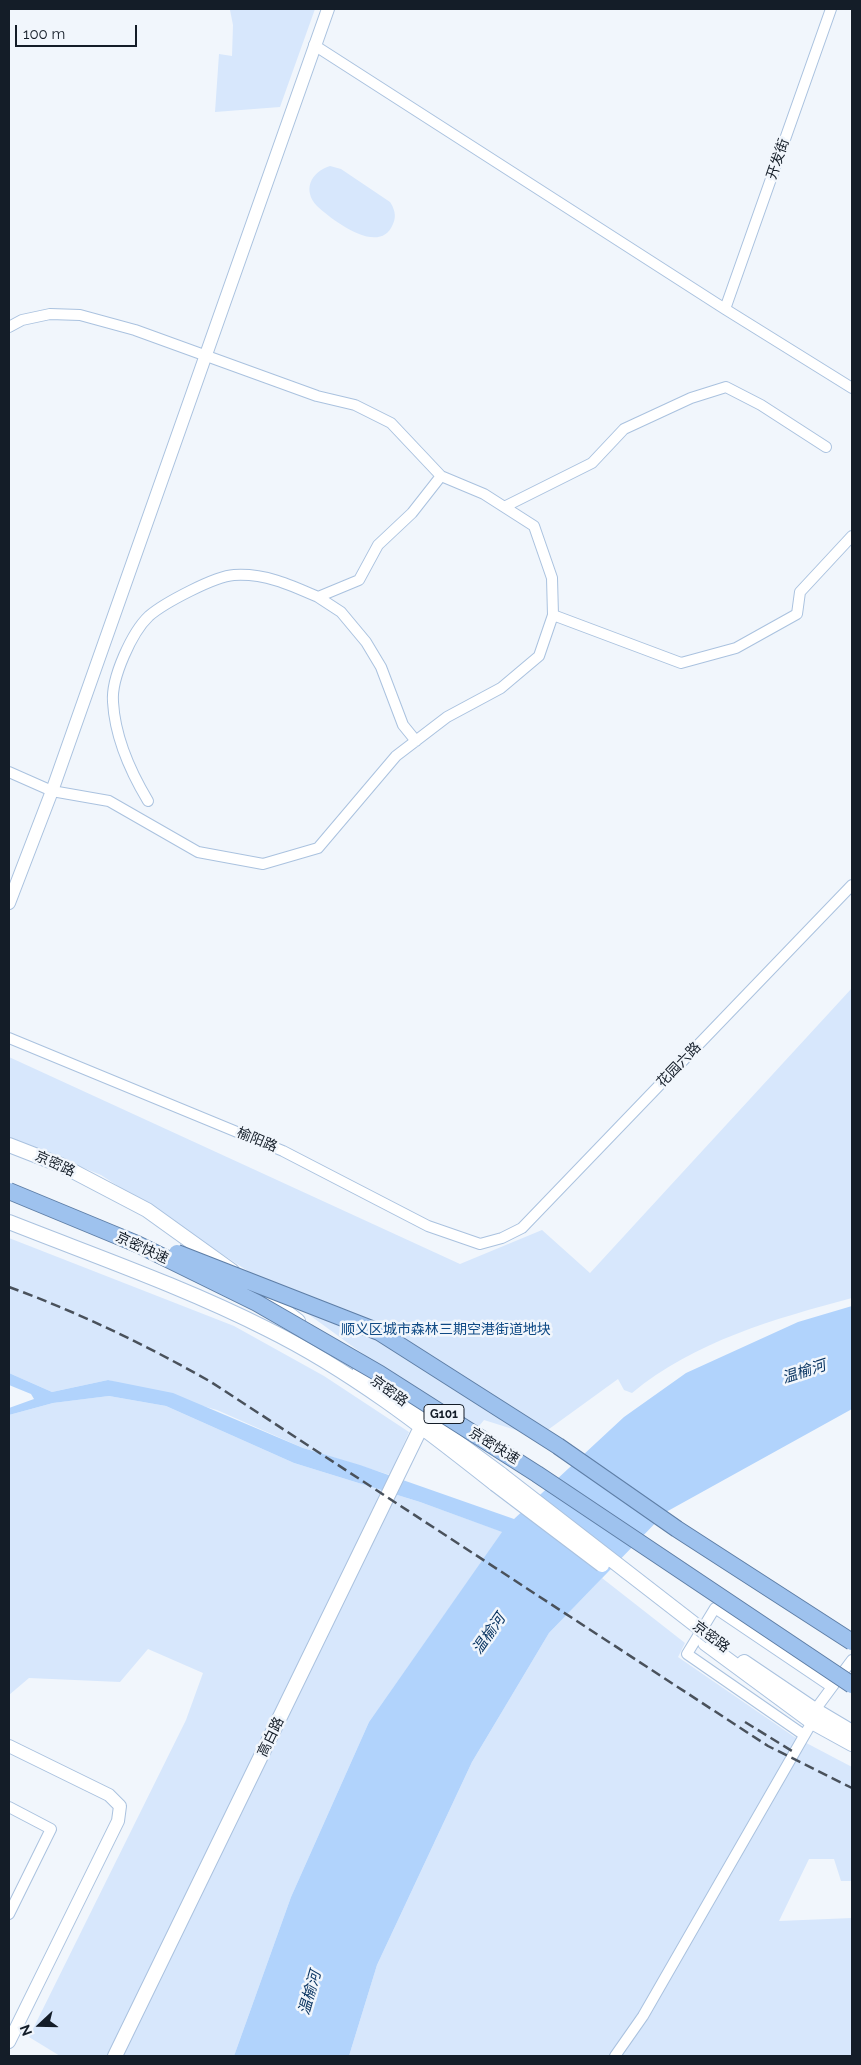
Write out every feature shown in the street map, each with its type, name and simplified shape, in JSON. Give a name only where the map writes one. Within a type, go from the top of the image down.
[{"type":"highway","name":"京密快速","points":[[9,1189],[379,1332],[558,1446],[677,1529],[852,1642]]},
{"type":"highway","name":"京密快速","points":[[9,1189],[137,1244],[257,1302],[380,1374],[537,1474],[852,1685]]},
{"type":"main road","name":"京密路","points":[[9,1145],[62,1166],[147,1210],[283,1308],[498,1480],[708,1640],[852,1744]]},
{"type":"main road","name":"京密路","points":[[9,1222],[199,1298],[268,1329],[423,1421]]},
{"type":"main road","name":"高白路","points":[[115,2056],[423,1421]]},
{"type":"main road","name":"京密路","points":[[813,1716],[852,1732]]},
{"type":"street","points":[[9,903],[52,790],[328,9]]},
{"type":"street","name":"开发街","points":[[725,309],[830,9]]},
{"type":"street","points":[[314,45],[725,309],[852,388]]},
{"type":"street","points":[[9,327],[22,320],[50,314],[80,315],[135,330],[317,396],[355,405],[391,423],[441,476],[484,494],[534,526],[552,578],[553,615],[539,656],[501,688],[447,717],[396,756],[318,848],[263,864],[198,852],[108,801],[52,790],[9,772]]},
{"type":"street","points":[[506,506],[592,463],[624,430],[692,398],[726,386],[761,405],[826,447]]},
{"type":"street","points":[[318,598],[359,580],[378,545],[412,513],[441,476]]},
{"type":"street","points":[[553,615],[681,663],[736,648],[796,614],[800,592],[852,536]]},
{"type":"street","points":[[148,801],[122,749],[112,700],[121,660],[134,636],[149,616],[199,586],[233,575],[278,579],[318,598],[341,612],[366,642],[381,667],[403,724],[416,741]]},
{"type":"street","name":"花园六路","points":[[502,1238],[522,1228],[852,885]]},
{"type":"street","name":"榆阳路","points":[[9,1038],[282,1151],[428,1226],[480,1244],[502,1238]]},
{"type":"street","points":[[804,1735],[687,1654],[715,1608],[832,1687]]},
{"type":"street","points":[[615,2056],[643,2016],[804,1735],[813,1716],[852,1660]]},
{"type":"street","points":[[9,1746],[109,1795],[120,1806],[118,1821],[9,2042]]},
{"type":"street","points":[[9,1807],[51,1829],[9,1914]]},
{"type":"green space","points":[[221,9],[315,9],[280,107],[215,112],[219,54],[232,56],[233,25],[230,10]]},
{"type":"green space","points":[[330,166],[341,169],[390,202],[394,209],[395,218],[387,233],[378,237],[356,233],[344,227],[317,206],[310,194],[311,182],[318,173]]},
{"type":"green space","name":"顺义区城市森林三期空港街道地块","points":[[852,988],[852,1298],[794,1314],[736,1334],[682,1359],[632,1393],[624,1390],[618,1379],[538,1437],[484,1420],[475,1431],[385,1370],[260,1279],[101,1175],[9,1138],[9,1057],[460,1264],[542,1230],[590,1273]]},
{"type":"green space","points":[[9,1238],[234,1326],[324,1376],[409,1432],[390,1475],[303,1448],[217,1410],[108,1380],[52,1392],[9,1373]]},
{"type":"green space","points":[[109,1396],[166,1406],[294,1463],[420,1502],[503,1532],[369,1722],[291,1897],[234,2056],[60,2056],[29,2037],[186,1720],[203,1673],[148,1649],[120,1682],[29,1678],[9,1695],[9,1415],[53,1403]]},
{"type":"green space","points":[[602,1578],[685,1643],[678,1657],[793,1736],[852,1767],[852,1881],[841,1881],[834,1859],[809,1859],[779,1921],[852,1918],[852,2056],[349,2056],[377,1965],[472,1762],[549,1633]]},
{"type":"water","name":"温榆河","points":[[852,1306],[852,1409],[666,1512],[549,1633],[472,1762],[377,1965],[349,2056],[234,2056],[291,1897],[369,1722],[502,1532],[420,1502],[294,1463],[166,1406],[109,1396],[53,1403],[9,1415],[9,1408],[34,1399],[31,1394],[9,1385],[9,1373],[52,1392],[108,1380],[173,1393],[303,1448],[360,1465],[514,1519],[624,1417],[686,1373],[798,1322]]},
{"type":"railway","points":[[9,1287],[112,1330],[211,1382],[768,1746],[852,1788]]},
{"type":"railway","points":[[745,1722],[792,1751]]}]
